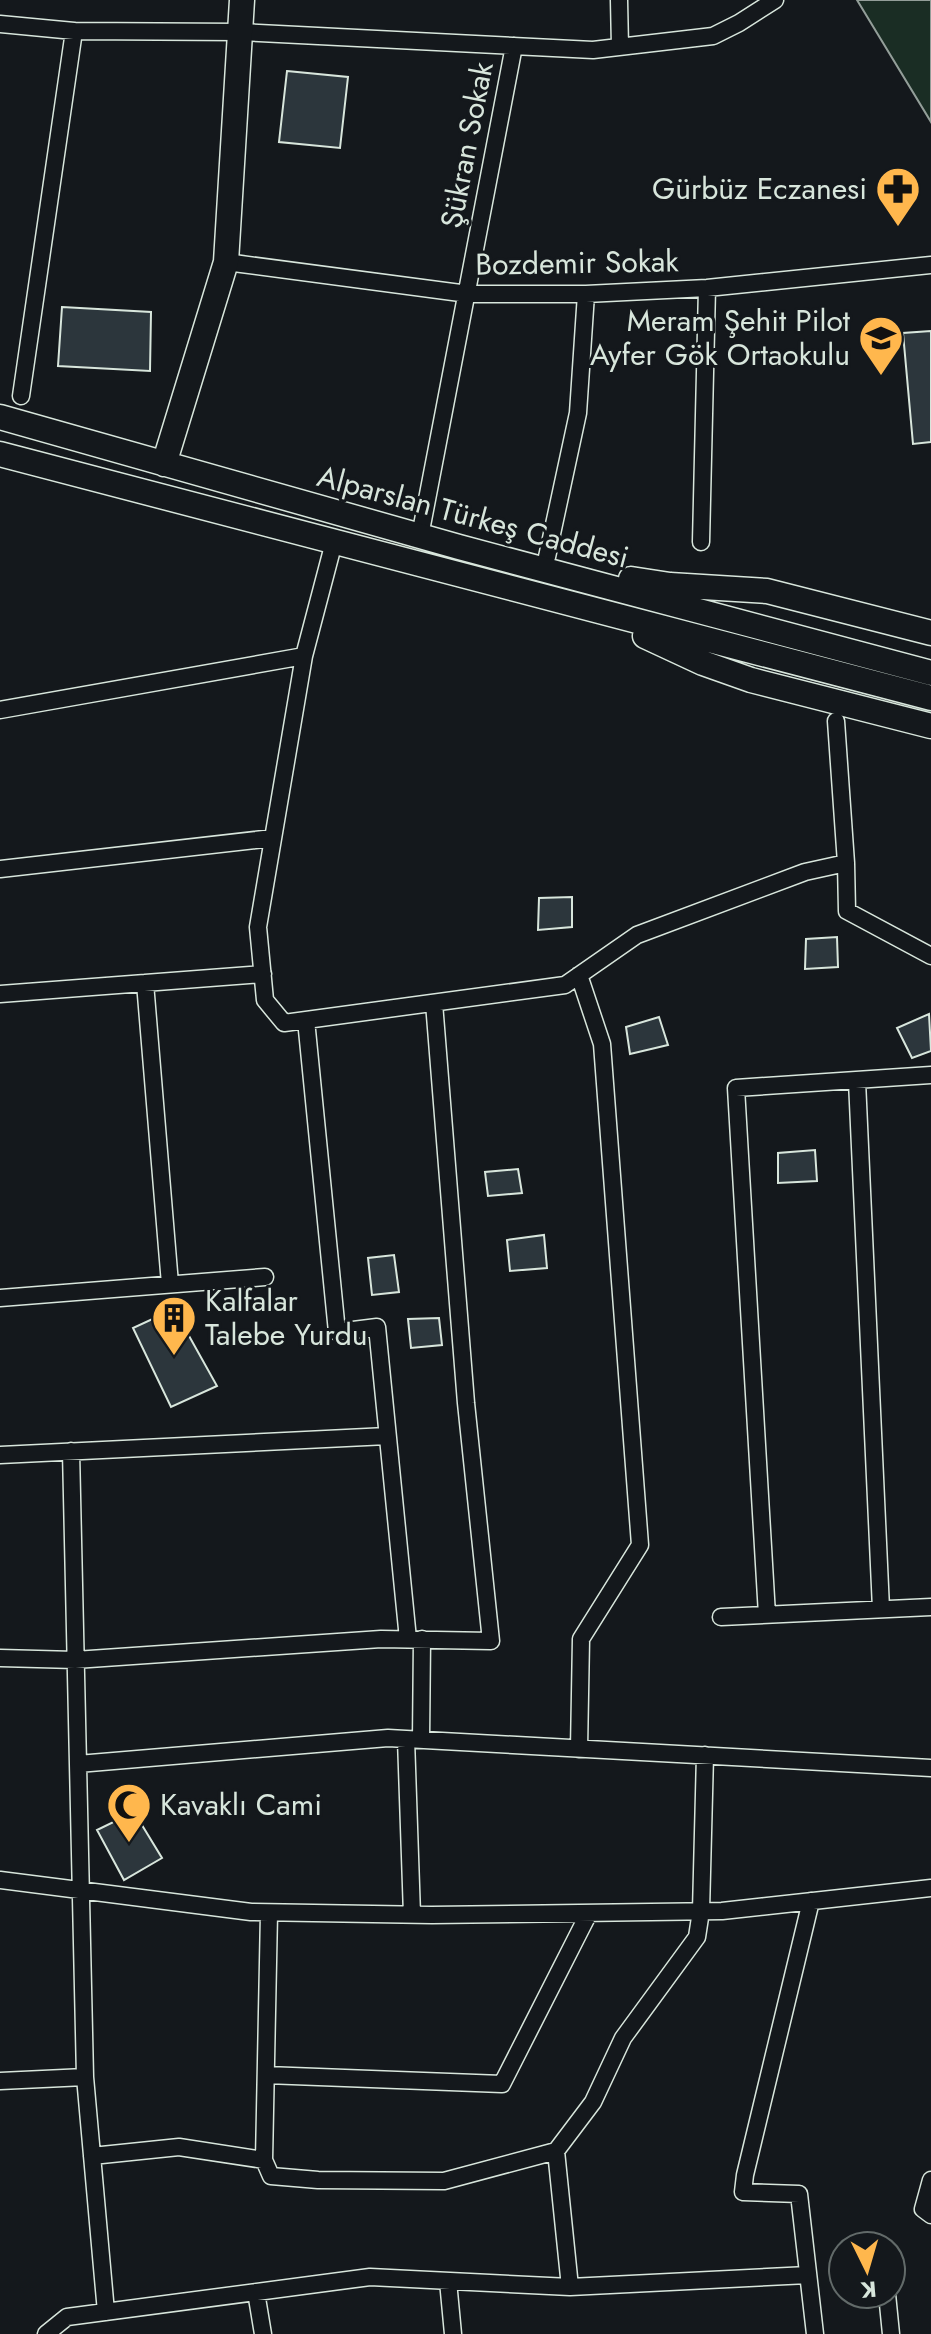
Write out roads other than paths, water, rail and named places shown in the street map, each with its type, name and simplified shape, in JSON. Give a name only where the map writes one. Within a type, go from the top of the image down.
[{"type":"main road","points":[[164,464],[226,262],[242,0]]},
{"type":"main road","name":"Alparslan Türkeş Caddesi","points":[[0,417],[459,547],[931,673]]},
{"type":"main road","name":"Alparslan Türkeş Caddesi","points":[[0,454],[931,698]]},
{"type":"main road","points":[[459,547],[509,548],[652,583],[767,591],[931,633]]},
{"type":"main road","points":[[454,573],[476,587],[500,596],[645,636],[728,673],[931,726]]},
{"type":"street","points":[[619,0],[620,47]]},
{"type":"street","points":[[0,24],[74,31],[241,32],[593,50],[713,36],[775,0]]},
{"type":"street","points":[[21,396],[74,31]]},
{"type":"street","name":"Şükran Sokak","points":[[420,536],[514,46]]},
{"type":"street","name":"Bozdemir Sokak","points":[[226,262],[468,294],[586,294],[707,288],[931,265]]},
{"type":"street","points":[[701,542],[707,288]]},
{"type":"street","points":[[547,557],[578,413],[586,294]]},
{"type":"street","points":[[334,542],[304,656],[258,927],[265,1000],[284,1023],[565,985],[637,935],[805,872],[846,863]]},
{"type":"street","points":[[0,710],[304,656]]},
{"type":"street","points":[[836,721],[847,911],[931,956]]},
{"type":"street","points":[[0,869],[273,838]]},
{"type":"street","points":[[0,994],[263,974]]},
{"type":"street","points":[[579,975],[602,1044],[640,1545],[581,1639],[579,1749]]},
{"type":"street","points":[[145,983],[170,1284]]},
{"type":"street","points":[[0,1658],[75,1660],[381,1639],[491,1641],[466,1403],[434,1003]]},
{"type":"street","points":[[306,1020],[337,1332],[377,1327],[387,1436],[415,1639],[412,1915]]},
{"type":"street","points":[[767,1615],[736,1088],[931,1075]]},
{"type":"street","points":[[857,1081],[881,1609]]},
{"type":"street","points":[[0,1298],[265,1277]]},
{"type":"street","points":[[0,1455],[387,1436]]},
{"type":"street","points":[[71,1451],[85,2077],[106,2312]]},
{"type":"street","points":[[721,1617],[931,1607]]},
{"type":"street","points":[[78,1764],[388,1738],[931,1768]]},
{"type":"street","points":[[269,1913],[264,2160],[271,2176],[318,2180],[444,2181],[556,2151],[593,2102],[623,2038],[697,1937],[701,1911],[705,1755]]},
{"type":"street","points":[[0,1880],[269,1913],[412,1915],[701,1911],[931,1888]]},
{"type":"street","points":[[811,1901],[743,2192],[799,2194],[815,2334]]},
{"type":"street","points":[[266,2075],[502,2084],[589,1913]]},
{"type":"street","points":[[0,2081],[85,2077]]},
{"type":"street","points":[[92,2156],[179,2147],[264,2160]]},
{"type":"street","points":[[556,2151],[570,2287]]},
{"type":"street","points":[[931,2180],[923,2209],[931,2215]]},
{"type":"street","points":[[46,2334],[67,2317],[370,2277],[570,2287],[808,2275]]},
{"type":"street","points":[[448,2281],[453,2334]]},
{"type":"street","points":[[256,2292],[263,2334]]},
{"type":"street","points":[[889,2310],[891,2334]]},
{"type":"place","name":"Gürbüz Eczanesi","points":[[898,228]]},
{"type":"place","name":"Meram Şehit Pilot Ayfer Gök Ortaokulu","points":[[881,377]]},
{"type":"place","name":"Kalfalar Talebe Yurdu","points":[[174,1357]]},
{"type":"place","name":"Kavaklı Cami","points":[[129,1844]]}]
